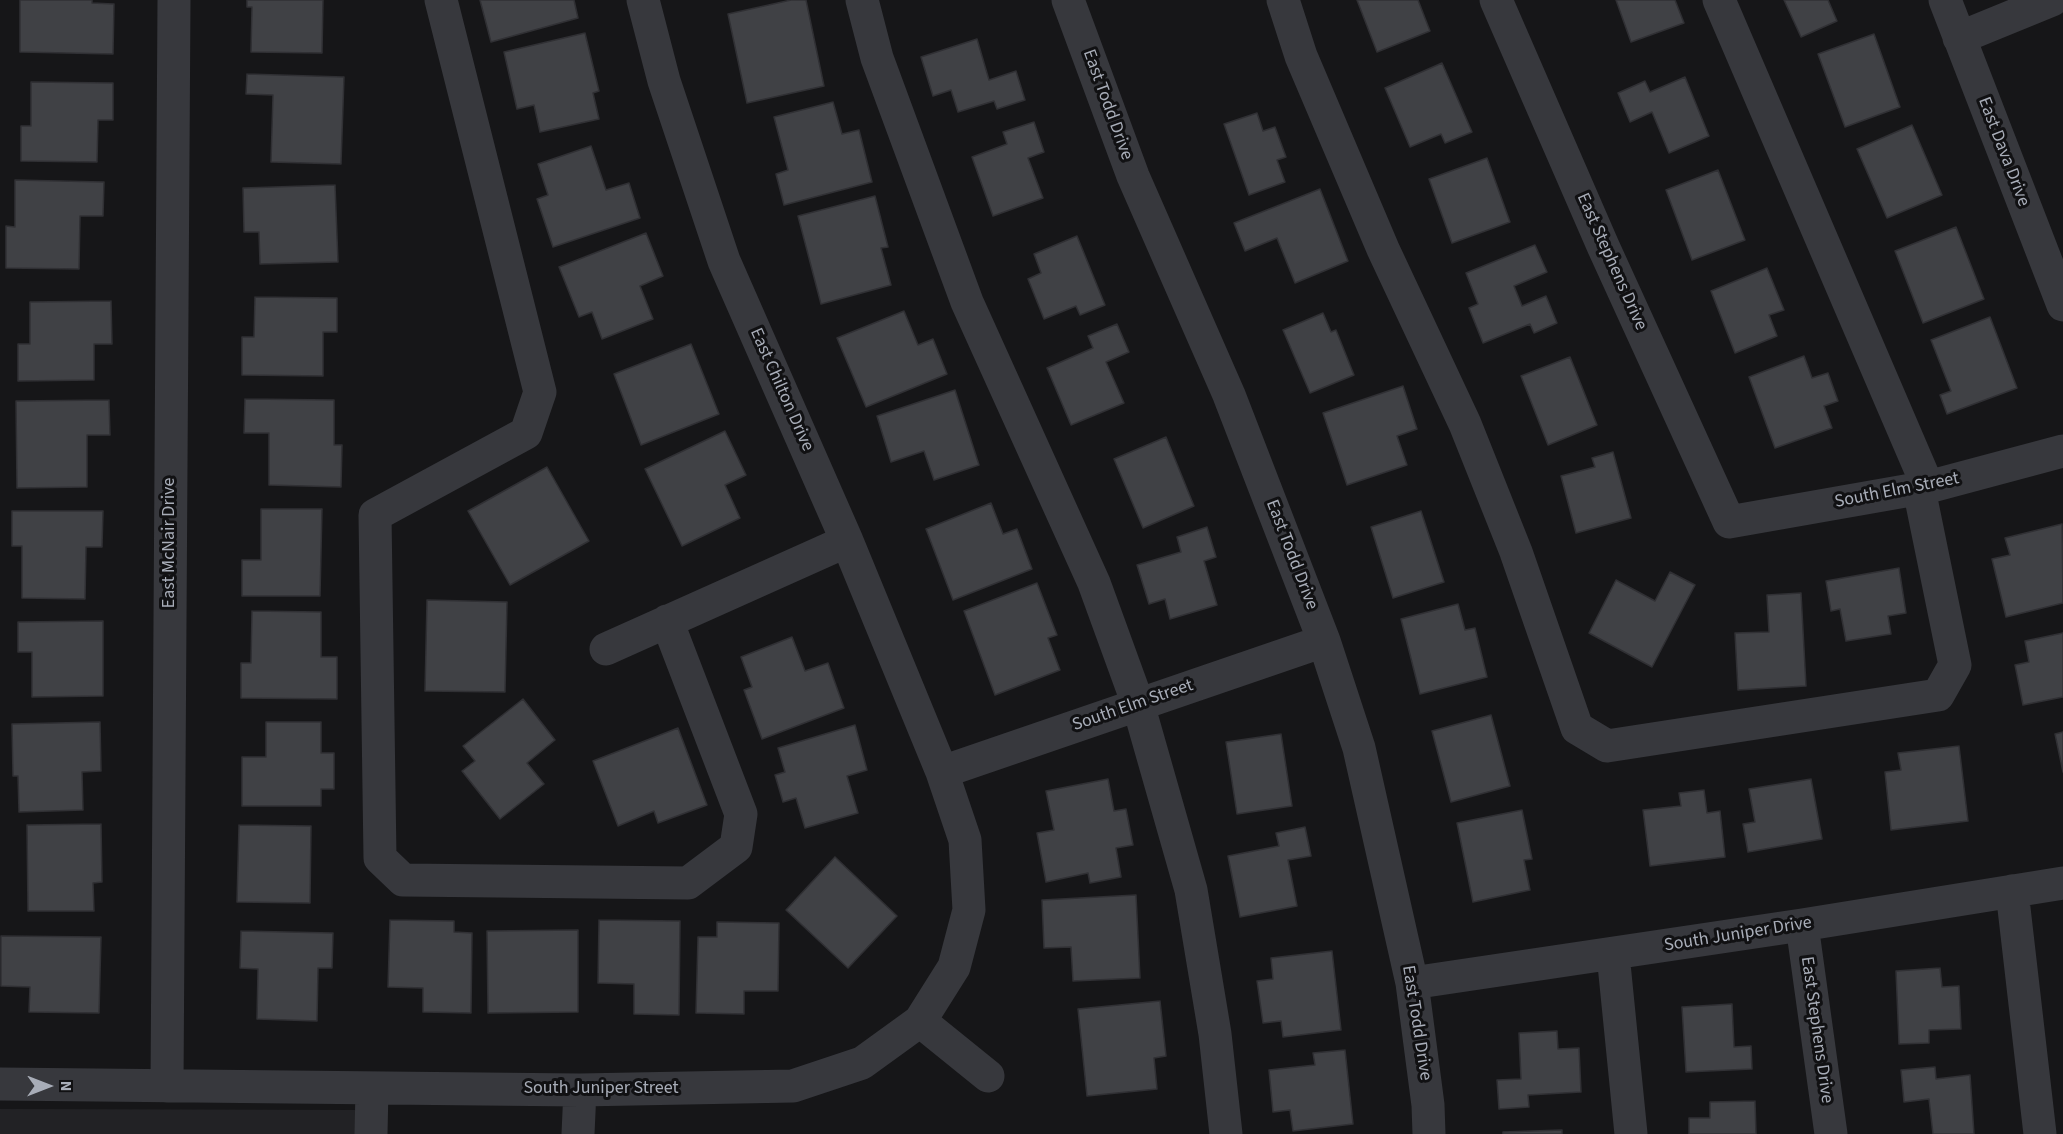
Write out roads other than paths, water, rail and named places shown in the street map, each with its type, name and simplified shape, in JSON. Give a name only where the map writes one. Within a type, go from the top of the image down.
[{"type":"street","name":"East McNair Drive","points":[[167,1086],[174,0]]},
{"type":"street","points":[[441,0],[540,392],[526,433],[375,515],[380,858],[403,880],[688,883],[736,847],[741,814],[667,621]]},
{"type":"street","name":"East Chilton Drive","points":[[644,0],[664,81],[724,261],[847,541],[942,771]]},
{"type":"street","points":[[862,0],[878,58],[967,302],[1094,583],[1138,704],[1191,890],[1215,1034],[1226,1134]]},
{"type":"street","name":"East Todd Drive","points":[[1068,0],[1133,176],[1229,395],[1324,641],[1359,748],[1412,984],[1428,1105],[1429,1134]]},
{"type":"street","points":[[1283,0],[1301,56],[1383,249],[1469,435],[1516,552],[1576,728],[1607,746],[1938,695],[1955,665],[1924,488],[1719,0]]},
{"type":"street","name":"East Stephens Drive","points":[[1496,0],[1603,246],[1730,522]]},
{"type":"street","name":"East Dava Drive","points":[[1945,0],[2063,304]]},
{"type":"street","points":[[1959,38],[2052,0]]},
{"type":"street","name":"South Elm Street","points":[[1730,522],[1924,488],[2063,451]]},
{"type":"street","points":[[606,649],[847,541]]},
{"type":"street","name":"South Elm Street","points":[[942,771],[1324,641]]},
{"type":"street","name":"South Juniper Street","points":[[0,1084],[580,1090],[793,1086],[862,1063],[920,1021],[954,967],[969,910],[965,840],[942,771]]},
{"type":"street","name":"South Juniper Drive","points":[[1412,984],[2063,883]]},
{"type":"street","points":[[2012,891],[2040,1134]]},
{"type":"street","name":"East Stephens Drive","points":[[1802,925],[1831,1134]]},
{"type":"street","points":[[1613,954],[1630,1134]]},
{"type":"street","points":[[920,1021],[988,1076]]},
{"type":"street","points":[[371,1134],[372,1089]]},
{"type":"street","points":[[578,1134],[580,1090]]}]
